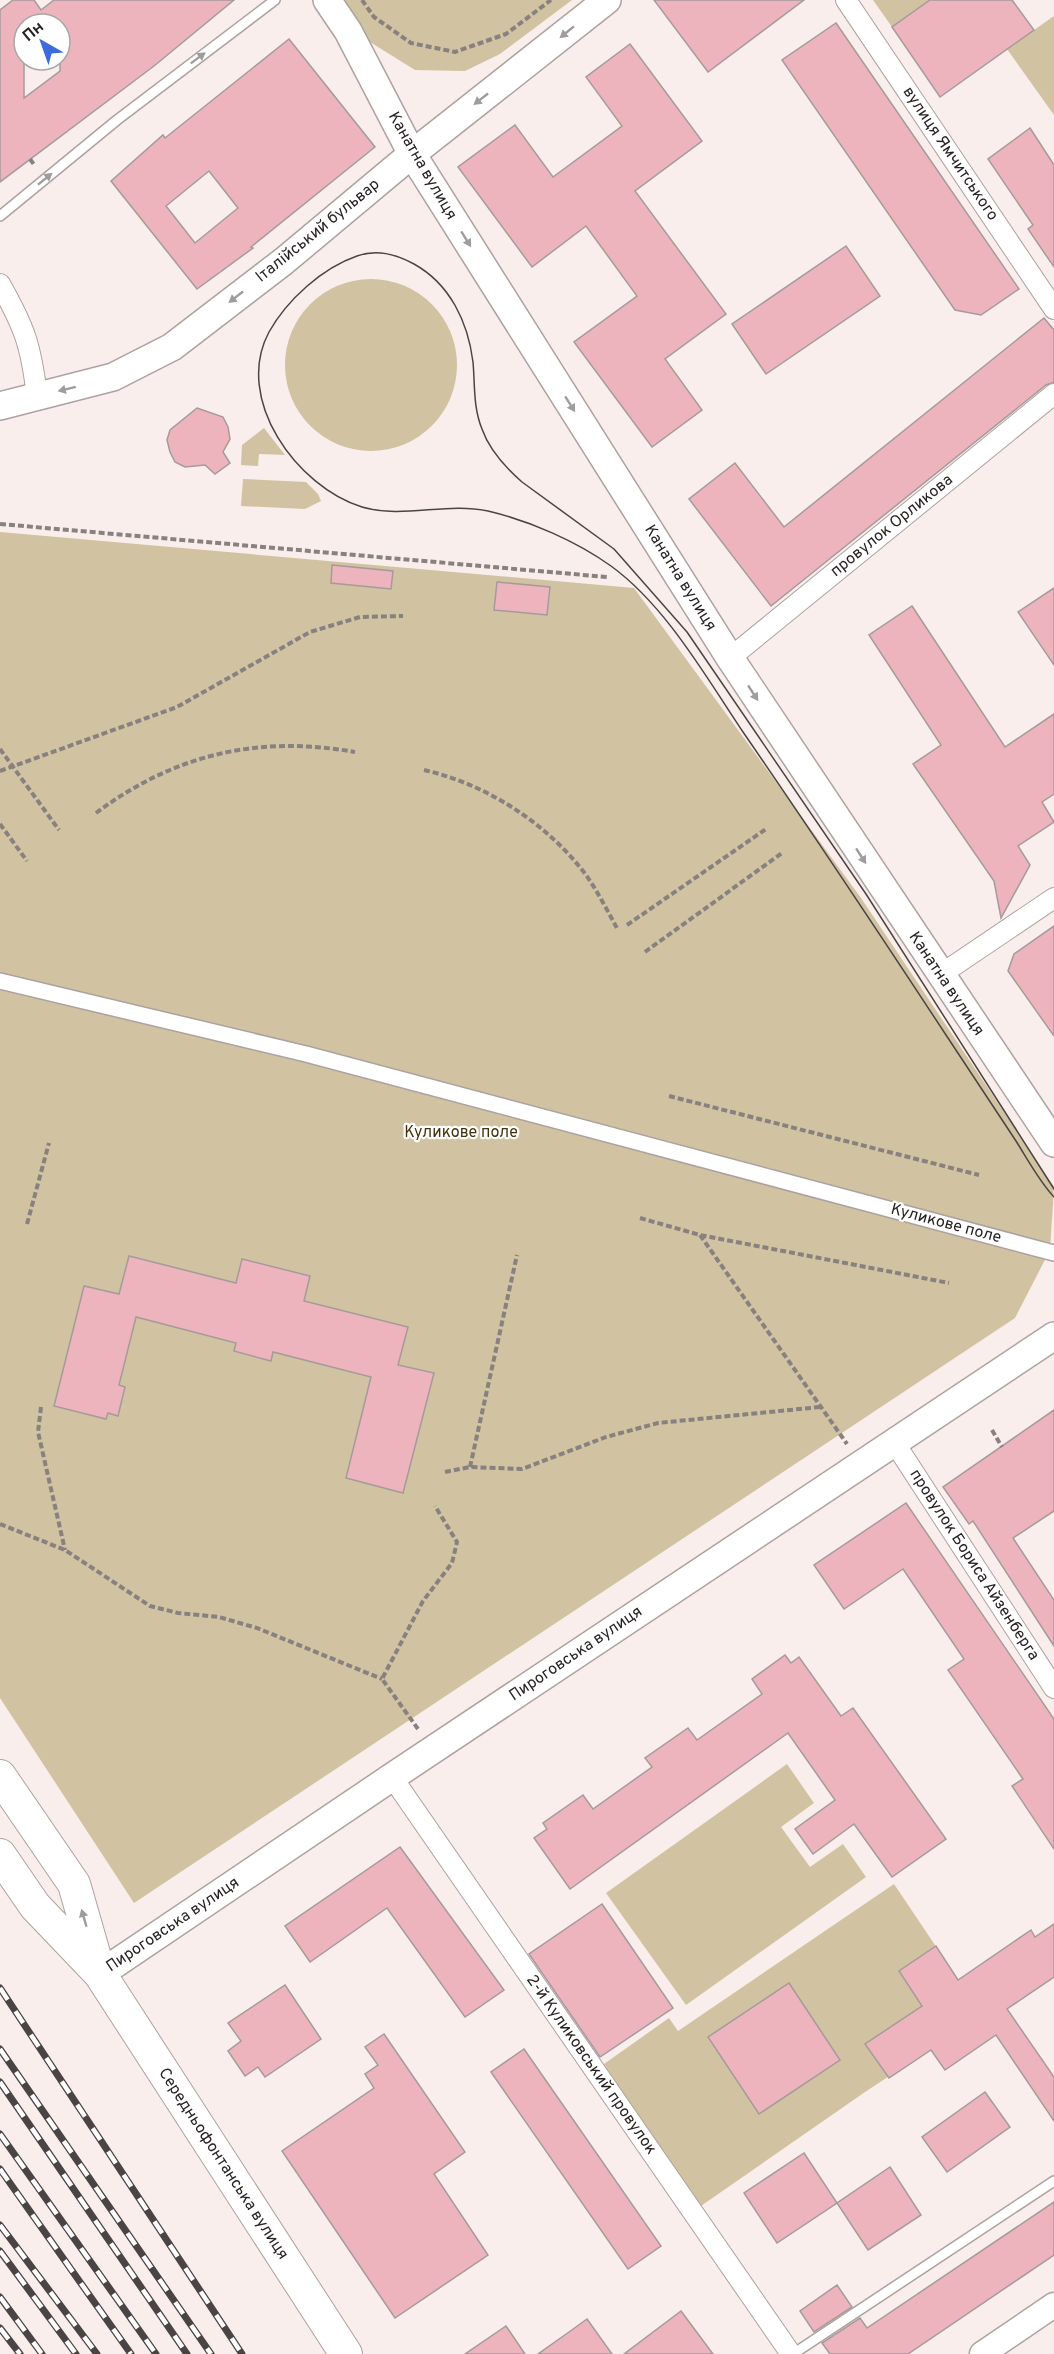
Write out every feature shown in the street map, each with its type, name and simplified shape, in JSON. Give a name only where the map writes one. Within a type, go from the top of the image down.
[{"type":"main road","name":"Канатна вулиця","points":[[327,0],[348,31],[412,154],[730,658],[1054,1143]]},
{"type":"main road","name":"Італійський бульвар","points":[[0,406],[113,377],[172,347],[284,261],[412,154],[607,0]]},
{"type":"main road","name":"Пироговська вулиця","points":[[100,1974],[433,1749],[1054,1336]]},
{"type":"main road","name":"Середньофонтанська вулиця","points":[[0,1776],[74,1884],[100,1974]]},
{"type":"main road","name":"Середньофонтанська вулиця","points":[[0,1855],[35,1906],[100,1974],[346,2354]]},
{"type":"street","name":"вулиця Ямчитського","points":[[846,0],[1054,309]]},
{"type":"street","points":[[0,284],[22,322],[32,353],[38,396]]},
{"type":"street","name":"провулок Орликова","points":[[730,658],[1054,394]]},
{"type":"street","points":[[940,975],[1054,898]]},
{"type":"street","name":"Куликове поле","points":[[0,981],[306,1054],[1054,1254]]},
{"type":"street","name":"провулок Бориса Айзенберга","points":[[894,1442],[1054,1688]]},
{"type":"street","name":"2-й Куликовський провулок","points":[[392,1777],[792,2354]]},
{"type":"street","points":[[982,2354],[1054,2305]]},
{"type":"lane","points":[[0,216],[126,113],[275,0]]},
{"type":"lane","points":[[792,2354],[1054,2181]]},
{"type":"path","points":[[362,0],[374,17],[411,43],[455,52],[506,34],[552,0]]},
{"type":"path","points":[[30,159],[35,167]]},
{"type":"path","points":[[0,524],[607,577]]},
{"type":"path","points":[[0,771],[177,707],[310,632],[360,617],[403,616]]},
{"type":"path","points":[[96,813],[138,784],[164,772],[231,750],[299,744],[355,752]]},
{"type":"path","points":[[0,748],[60,830]]},
{"type":"path","points":[[424,770],[452,776],[501,800],[561,847],[586,875],[618,930]]},
{"type":"path","points":[[0,824],[27,861]]},
{"type":"path","points":[[627,925],[766,829]]},
{"type":"path","points":[[645,952],[782,853]]},
{"type":"path","points":[[669,1096],[979,1176]]},
{"type":"path","points":[[27,1224],[49,1143]]},
{"type":"path","points":[[640,1218],[700,1235],[949,1283]]},
{"type":"path","points":[[700,1235],[862,1464]]},
{"type":"path","points":[[470,1467],[517,1255]]},
{"type":"path","points":[[41,1407],[38,1432],[65,1550]]},
{"type":"path","points":[[445,1472],[470,1467],[522,1469],[606,1437],[658,1423],[820,1407]]},
{"type":"path","points":[[992,1430],[1002,1447]]},
{"type":"path","points":[[382,1679],[423,1601],[452,1563],[458,1542],[435,1506]]},
{"type":"path","points":[[0,1524],[65,1550],[150,1606],[178,1613],[219,1617],[257,1628],[382,1679],[433,1749]]},
{"type":"green space","points":[[329,0],[572,0],[500,54],[465,71],[415,70],[349,29]]},
{"type":"green space","points":[[873,0],[930,0],[892,27]]},
{"type":"green space","points":[[1054,16],[1054,115],[1007,49]]},
{"type":"green space","points":[[371,279],[404,286],[432,304],[450,332],[457,365],[450,398],[432,426],[404,444],[371,451],[338,444],[310,426],[292,398],[285,365],[292,332],[310,304],[338,286]]},
{"type":"green space","points":[[264,428],[285,455],[259,454],[258,466],[241,465],[242,445]]},
{"type":"green space","points":[[243,479],[306,482],[318,494],[321,501],[305,509],[241,506]]},
{"type":"green space","name":"Куликове поле","points":[[0,532],[634,588],[861,898],[1054,1187],[1050,1250],[1015,1318],[134,1903],[0,1698]]},
{"type":"green space","points":[[787,1764],[814,1803],[781,1827],[810,1867],[843,1844],[866,1877],[686,2005],[606,1893]]},
{"type":"green space","points":[[894,1884],[982,2015],[865,2092],[698,2208],[604,2064],[669,2018],[678,2031]]},
{"type":"building","points":[[13,0],[34,0],[41,10],[54,0],[234,0],[154,66],[0,182],[0,10]]},
{"type":"building","points":[[654,0],[804,0],[708,72]]},
{"type":"building","points":[[930,0],[1012,0],[1034,30],[940,97],[892,27]]},
{"type":"building","points":[[836,23],[1019,289],[981,315],[955,310],[782,60]]},
{"type":"building","points":[[289,39],[375,147],[251,247],[253,248],[197,289],[111,181],[163,135],[165,138]],"holes":[[[209,171],[238,208],[195,243],[166,206]]]},
{"type":"building","points":[[630,44],[702,141],[635,191],[726,314],[665,359],[702,410],[652,447],[574,342],[637,296],[586,226],[532,267],[458,167],[515,125],[553,177],[622,126],[586,77]]},
{"type":"building","points":[[1030,128],[1054,165],[1054,267],[1028,229],[1033,225],[988,159]]},
{"type":"building","points":[[846,246],[880,296],[766,374],[732,324]]},
{"type":"building","points":[[1044,318],[1054,330],[1054,382],[1046,385],[771,606],[689,499],[735,463],[784,527]]},
{"type":"building","points":[[197,408],[223,417],[228,427],[230,439],[223,452],[230,463],[215,474],[205,465],[185,467],[175,462],[170,452],[167,440],[170,430]]},
{"type":"building","points":[[332,565],[393,571],[391,589],[331,583]]},
{"type":"building","points":[[497,582],[550,587],[547,615],[494,610]]},
{"type":"building","points":[[1054,588],[1054,665],[1018,612]]},
{"type":"building","points":[[912,606],[1005,747],[1054,714],[1054,794],[1042,802],[1054,822],[1018,846],[1030,865],[1001,918],[994,881],[913,764],[941,745],[869,635]]},
{"type":"building","points":[[1054,926],[1054,1036],[1008,971],[1014,954]]},
{"type":"building","points":[[129,1256],[236,1283],[242,1259],[310,1276],[304,1301],[408,1327],[398,1365],[434,1373],[403,1493],[346,1478],[371,1377],[273,1352],[271,1361],[234,1351],[236,1343],[136,1317],[119,1385],[125,1387],[118,1416],[108,1413],[106,1419],[54,1406],[84,1286],[119,1294]]},
{"type":"building","points":[[1054,1410],[1054,1511],[1013,1538],[1054,1600],[1054,1646],[973,1521],[969,1524],[943,1487]]},
{"type":"building","points":[[906,1503],[1054,1719],[1054,1849],[1012,1786],[1023,1779],[948,1670],[964,1659],[903,1569],[844,1609],[814,1565]]},
{"type":"building","points":[[785,1655],[791,1663],[799,1657],[841,1716],[853,1708],[946,1839],[892,1877],[854,1824],[813,1854],[795,1829],[835,1800],[788,1733],[570,1889],[534,1838],[547,1829],[543,1823],[583,1795],[593,1809],[652,1767],[645,1758],[688,1728],[697,1740],[762,1694],[752,1679]]},
{"type":"building","points":[[400,1847],[504,1990],[465,2017],[387,1908],[310,1962],[285,1926]]},
{"type":"building","points":[[602,1904],[673,2008],[600,2057],[529,1954]]},
{"type":"building","points":[[1054,1924],[1054,1977],[1007,2009],[1054,2077],[1054,2121],[996,2035],[945,2070],[931,2050],[889,2078],[865,2044],[922,2006],[899,1971],[936,1946],[958,1980],[1031,1930],[1035,1937]]},
{"type":"building","points":[[789,1983],[840,2060],[759,2114],[708,2037]]},
{"type":"building","points":[[285,1985],[321,2039],[265,2077],[258,2067],[245,2076],[228,2051],[241,2041],[228,2023]]},
{"type":"building","points":[[384,2034],[465,2152],[434,2174],[488,2255],[395,2318],[282,2151],[374,2088],[365,2074],[378,2065],[365,2047]]},
{"type":"building","points":[[524,2049],[661,2246],[628,2269],[491,2072]]},
{"type":"building","points":[[985,2092],[1010,2127],[947,2172],[922,2137]]},
{"type":"building","points":[[804,2153],[837,2203],[777,2243],[744,2193]]},
{"type":"building","points":[[890,2167],[921,2215],[868,2250],[837,2203]]},
{"type":"building","points":[[1054,2202],[1054,2255],[908,2354],[830,2354],[822,2343],[860,2318],[867,2328]]},
{"type":"building","points":[[837,2285],[852,2307],[814,2332],[800,2311]]},
{"type":"building","points":[[681,2311],[713,2354],[624,2354]]},
{"type":"building","points":[[587,2319],[612,2354],[538,2354],[569,2332]]},
{"type":"building","points":[[506,2326],[525,2354],[465,2354]]},
{"type":"tram line","points":[[1054,1189],[866,894],[687,632],[614,549],[522,482],[494,451],[479,421],[471,347],[467,333],[455,306],[438,282],[414,264],[393,255],[372,253],[344,261],[307,286],[285,308],[269,332],[260,358],[259,385],[265,412],[278,437],[295,461],[315,481],[338,496],[362,507],[393,511],[456,508],[504,515],[568,540],[611,566],[631,582],[650,601],[684,643],[1054,1197]]},
{"type":"railway","points":[[0,1988],[242,2354]]},
{"type":"railway","points":[[0,2049],[211,2354]]},
{"type":"railway","points":[[0,2082],[187,2354]]},
{"type":"railway","points":[[0,2134],[156,2354]]},
{"type":"railway","points":[[0,2169],[131,2354]]},
{"type":"railway","points":[[0,2225],[97,2354]]},
{"type":"railway","points":[[0,2251],[76,2354]]},
{"type":"railway","points":[[0,2297],[42,2354]]},
{"type":"railway","points":[[0,2328],[20,2354]]}]
